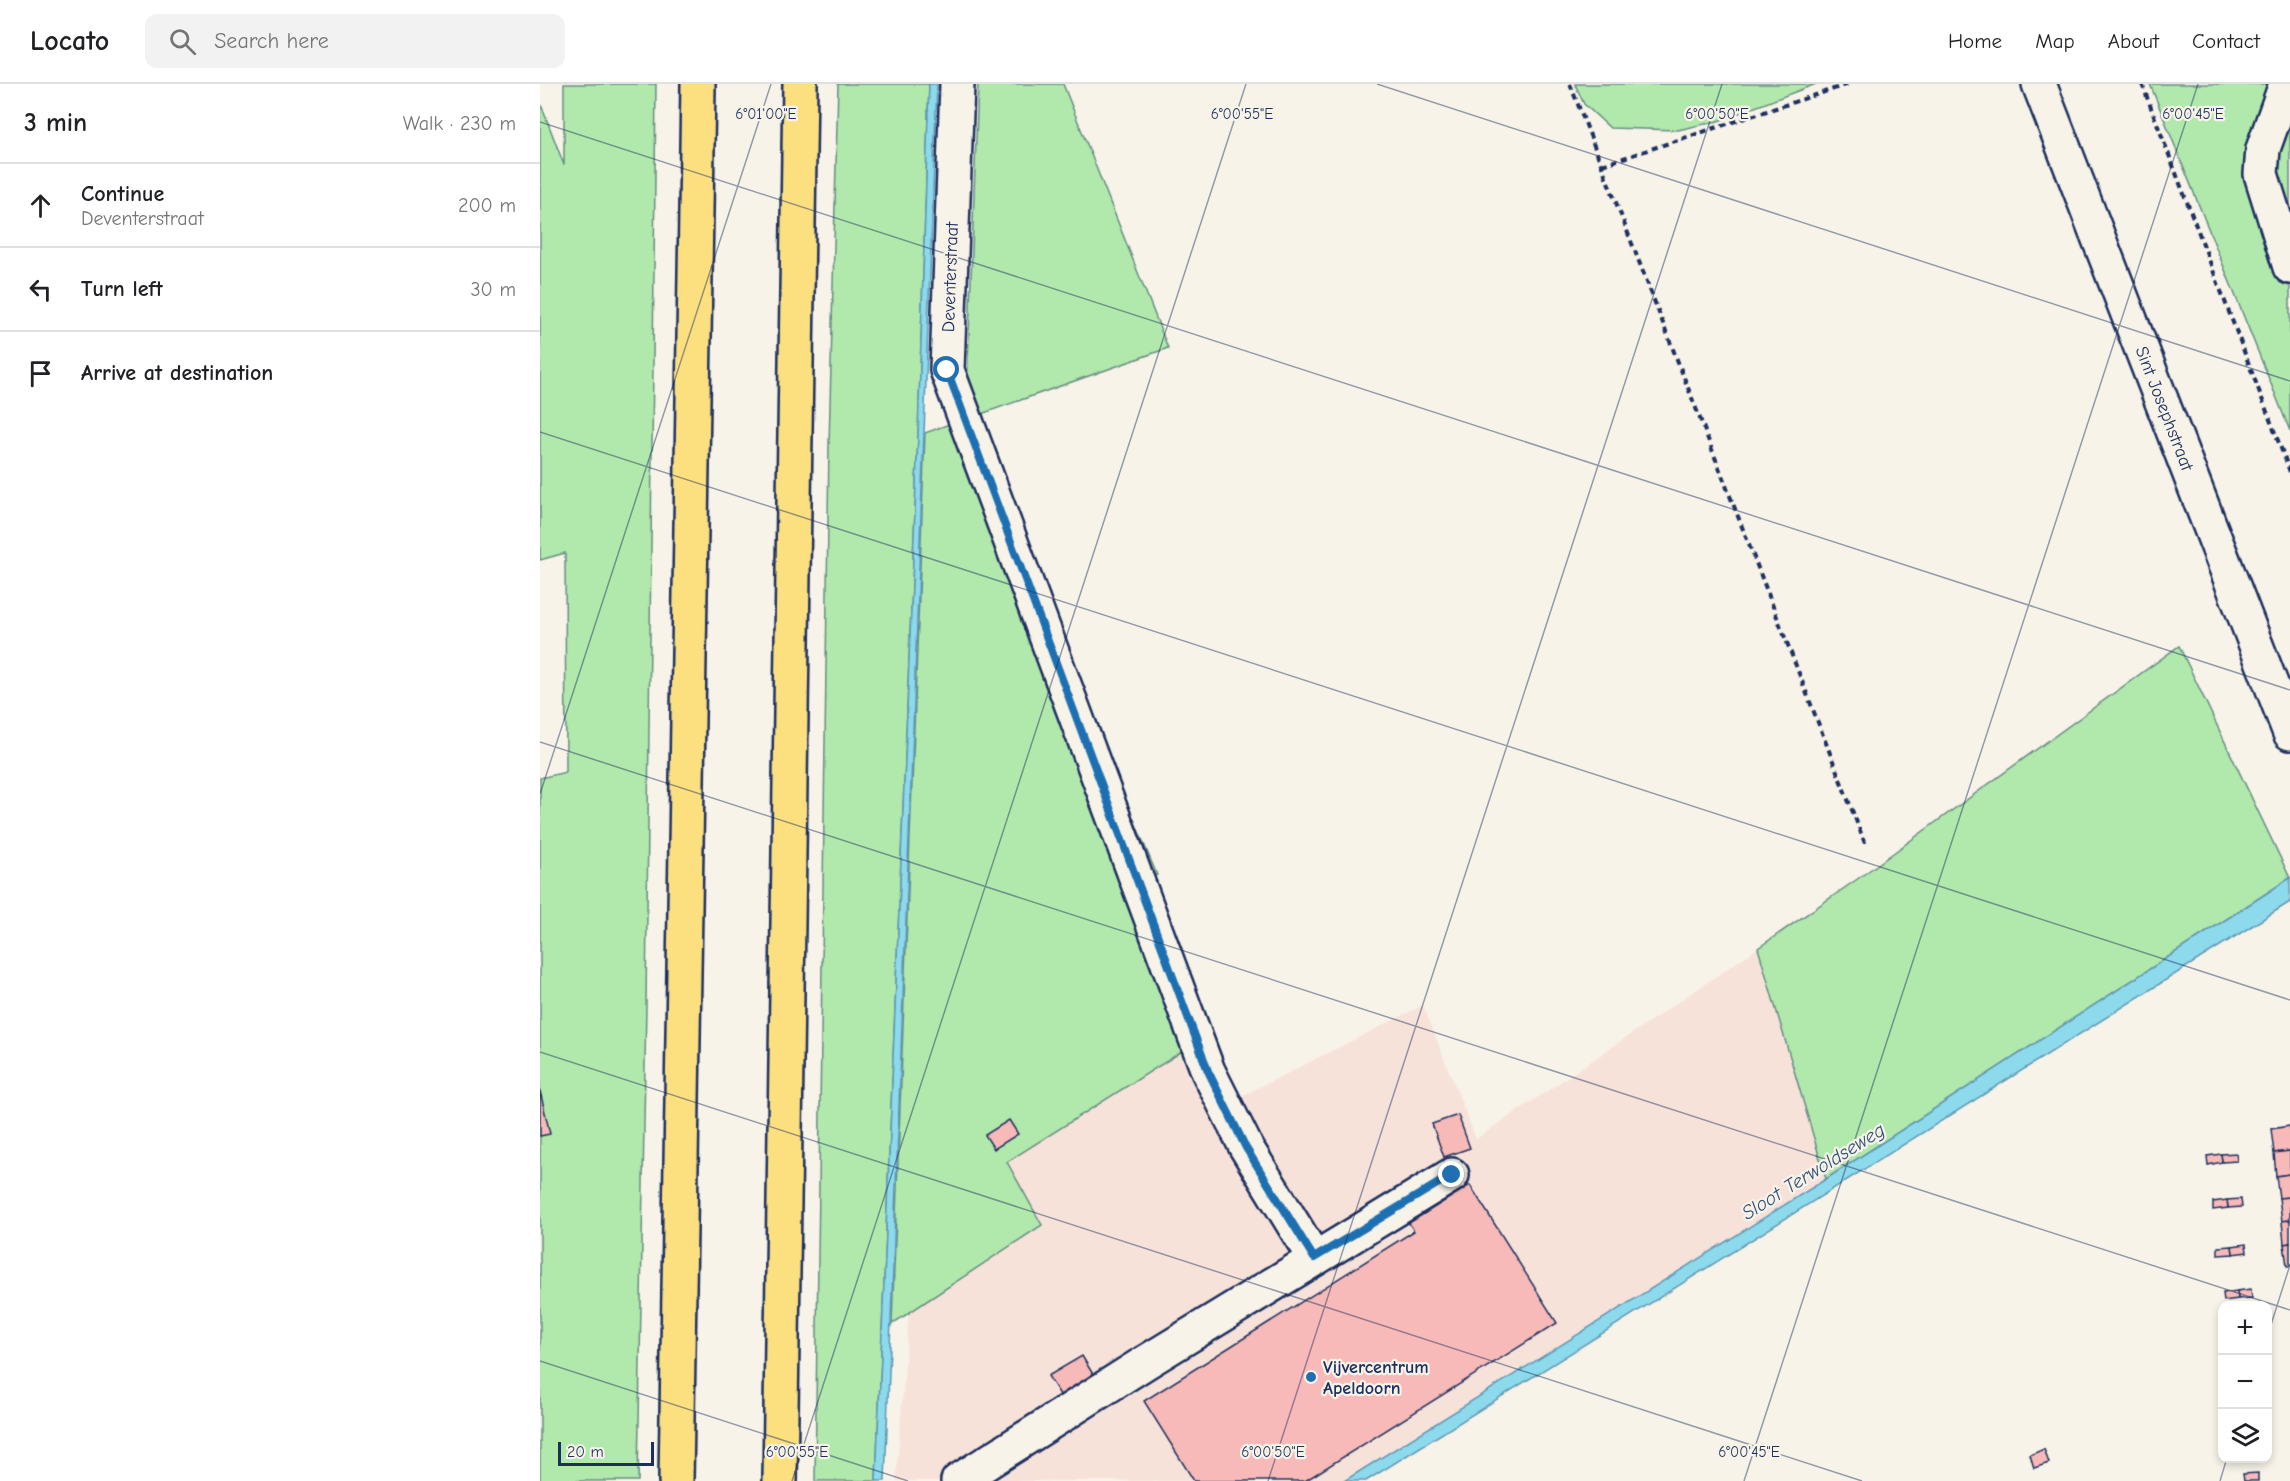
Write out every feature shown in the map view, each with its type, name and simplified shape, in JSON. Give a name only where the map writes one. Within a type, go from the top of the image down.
[{"type":"highway","points":[[676,1481],[698,84]]},
{"type":"highway","points":[[780,1481],[800,84]]},
{"type":"street","name":"Deventerstraat","points":[[957,84],[947,370],[1208,1071],[1246,1148],[1314,1258]]},
{"type":"street","name":"Sint Josephstraat","points":[[2039,84],[2290,733]]},
{"type":"street","points":[[2286,84],[2263,149],[2261,174],[2290,267]]},
{"type":"street","points":[[958,1481],[1314,1258],[1452,1175]]},
{"type":"path","points":[[1570,84],[1866,846]]},
{"type":"path","points":[[1602,165],[1849,84]]},
{"type":"path","points":[[2142,84],[2290,472]]},
{"type":"shaded area","points":[[1758,948],[1826,1179],[1344,1481],[896,1481],[909,1312],[1042,1225],[1006,1162],[1186,1049],[1212,1111],[1423,1005],[1476,1139]]},
{"type":"green space","points":[[564,84],[656,84],[646,1005],[638,1481],[540,1481],[540,778],[566,772],[565,553],[540,560],[540,102],[564,165]]},
{"type":"green space","points":[[838,84],[929,84],[918,436],[876,1481],[815,1481],[829,446]]},
{"type":"green space","points":[[978,84],[1063,84],[1168,348],[967,419],[1157,875],[1129,885],[1186,1049],[1007,1162],[1042,1225],[892,1324],[925,433],[966,418]]},
{"type":"green space","points":[[1575,84],[1816,84],[1718,121],[1678,130],[1610,128],[1584,104]]},
{"type":"green space","points":[[2150,84],[2278,84],[2263,208],[2290,288],[2290,431]]},
{"type":"green space","points":[[2290,96],[2290,242],[2270,150]]},
{"type":"green space","points":[[2179,646],[2290,878],[1826,1179],[1758,948],[1856,880]]},
{"type":"water","points":[[929,84],[937,84],[885,1481],[876,1481],[918,436]]},
{"type":"water","points":[[2290,878],[2290,902],[1366,1481],[1344,1481],[1826,1179]]},
{"type":"building","points":[[540,1091],[550,1134],[540,1136]]},
{"type":"building","points":[[1458,1115],[1470,1148],[1444,1157],[1432,1124]]},
{"type":"building","points":[[1009,1120],[1018,1134],[994,1149],[985,1135]]},
{"type":"building","points":[[2290,1126],[2290,1151],[2274,1153],[2271,1129]]},
{"type":"building","points":[[2290,1151],[2290,1174],[2276,1176],[2274,1153]]},
{"type":"building","points":[[2236,1153],[2237,1161],[2222,1162],[2221,1154]]},
{"type":"building","points":[[2221,1154],[2222,1162],[2208,1165],[2207,1156]]},
{"type":"building","points":[[2290,1174],[2290,1197],[2279,1198],[2276,1176]]},
{"type":"building","points":[[1470,1185],[1557,1323],[1305,1481],[1194,1481],[1144,1401],[1414,1231],[1409,1223]]},
{"type":"building","points":[[2290,1197],[2290,1220],[2282,1221],[2279,1198]]},
{"type":"building","points":[[2241,1199],[2242,1207],[2228,1208],[2227,1200]]},
{"type":"building","points":[[2227,1200],[2228,1208],[2213,1210],[2213,1202]]},
{"type":"building","points":[[2290,1220],[2290,1243],[2284,1244],[2282,1221]]},
{"type":"building","points":[[2290,1243],[2290,1266],[2287,1266],[2284,1244]]},
{"type":"building","points":[[2246,1244],[2247,1252],[2233,1254],[2232,1246]]},
{"type":"building","points":[[2232,1246],[2233,1254],[2218,1255],[2218,1247]]},
{"type":"building","points":[[2251,1289],[2252,1298],[2238,1299],[2237,1291]]},
{"type":"building","points":[[2237,1291],[2238,1299],[2224,1301],[2223,1293]]},
{"type":"building","points":[[1082,1356],[1097,1381],[1064,1401],[1048,1376]]},
{"type":"building","points":[[2044,1449],[2049,1463],[2034,1468],[2030,1455]]},
{"type":"building","points":[[2258,1473],[2258,1481],[2244,1481],[2243,1474]]},
{"type":"place","name":"Vijvercentrum Apeldoorn","points":[[1311,1377]]},
{"type":"route","points":[[947,370],[1208,1071],[1246,1148],[1286,1214],[1314,1258],[1452,1175]]},
{"type":"water label","name":"Sloot Terwoldseweg","points":[[1813,1171]]}]
